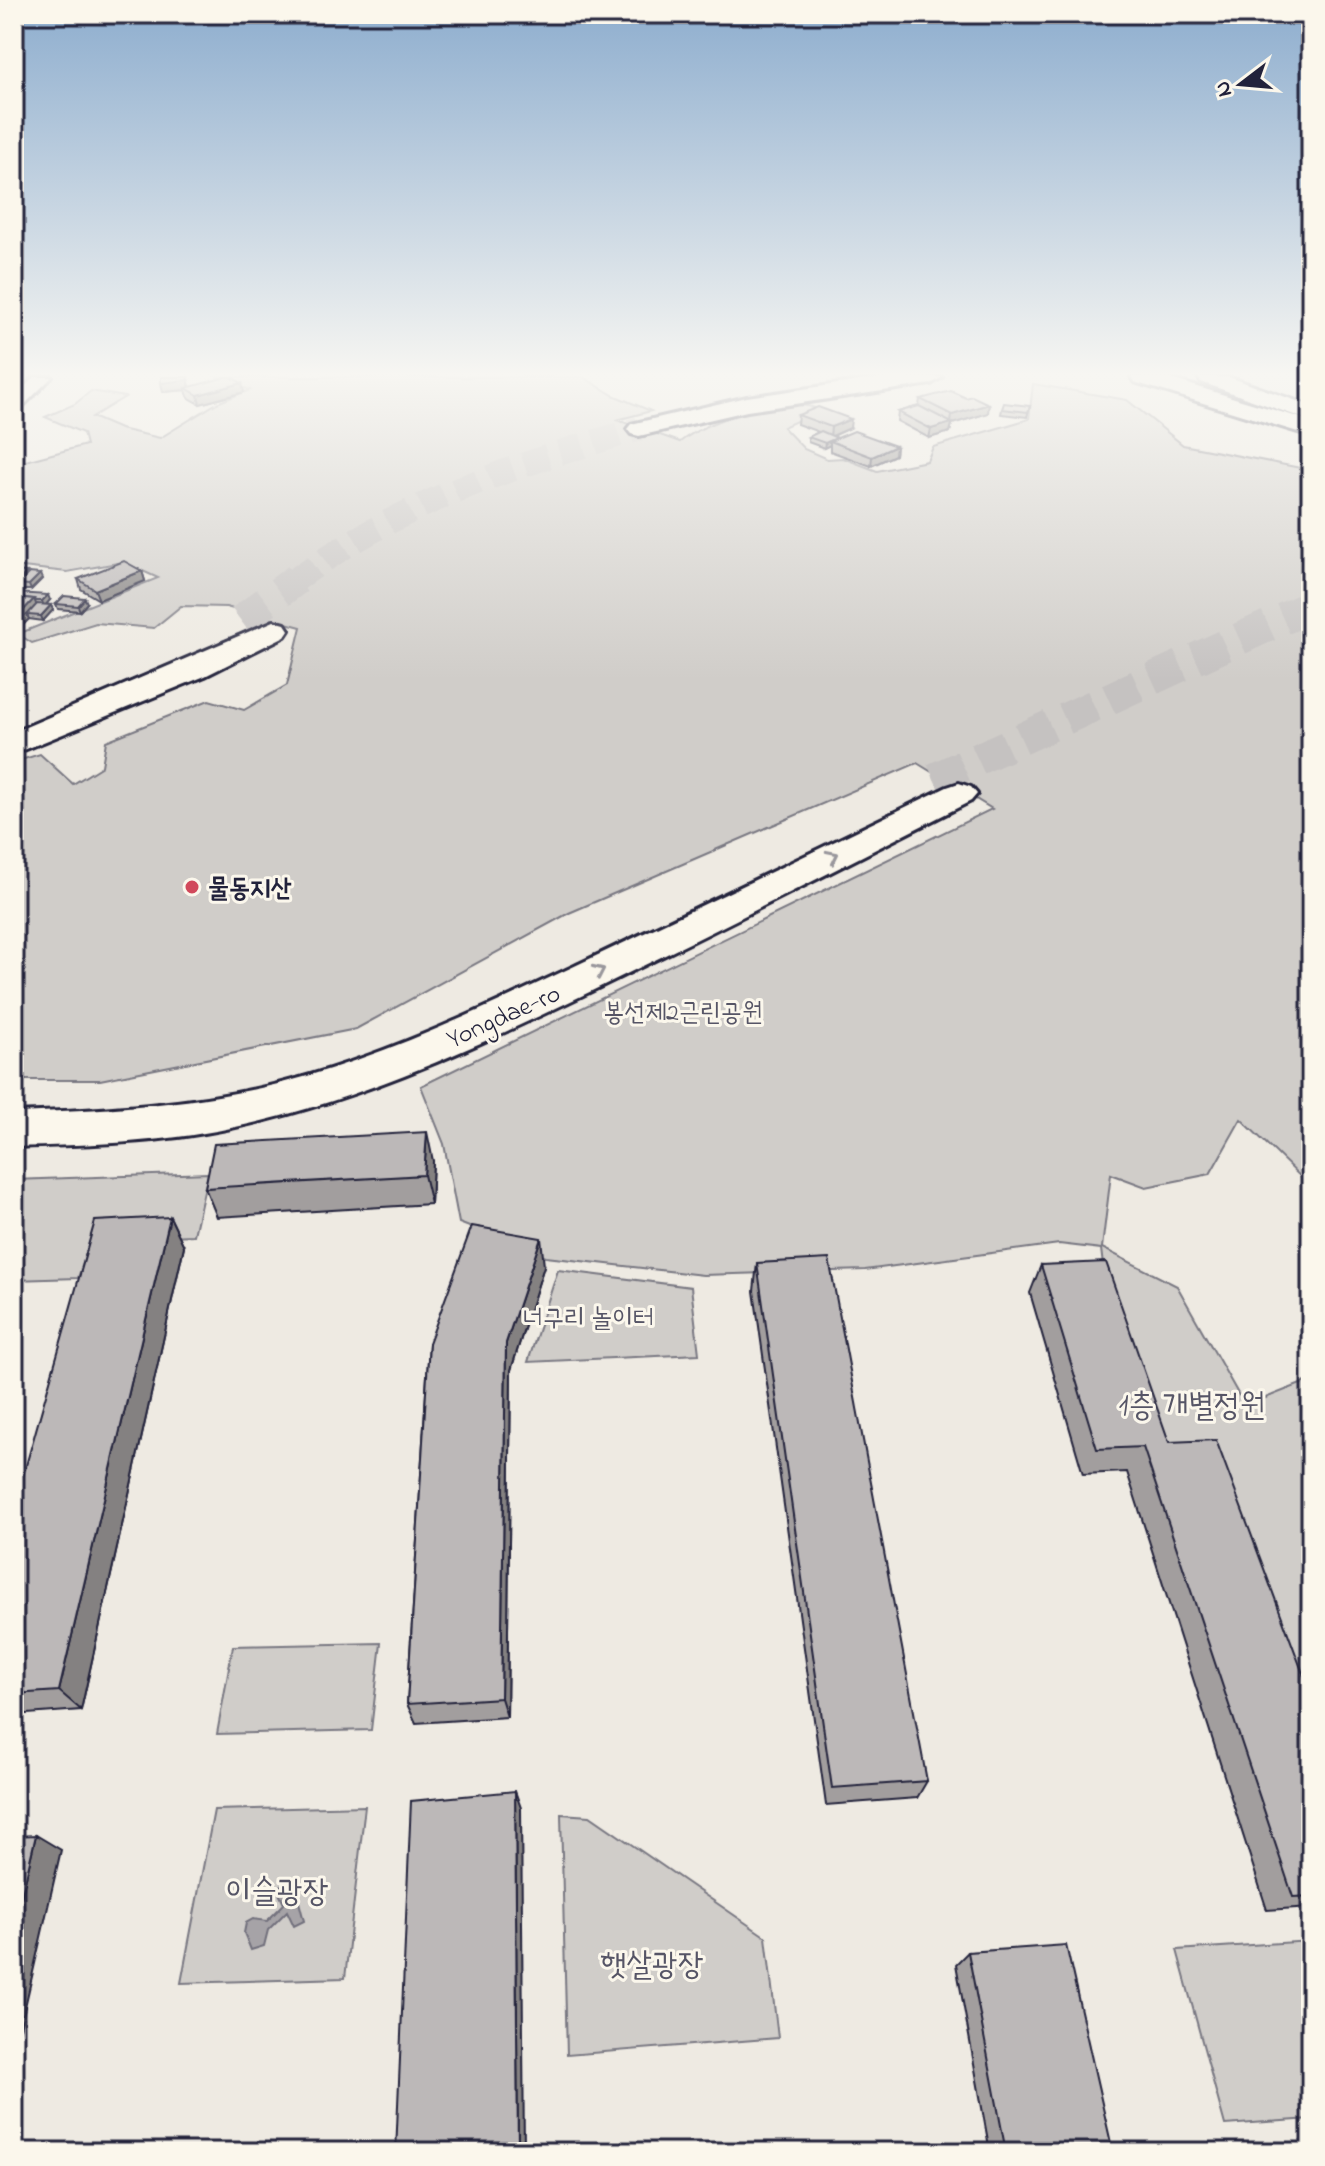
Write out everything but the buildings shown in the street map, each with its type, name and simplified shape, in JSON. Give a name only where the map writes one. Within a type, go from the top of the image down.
[{"type":"main road","points":[[138,691],[189,652],[241,621]]},
{"type":"main road","points":[[14,744],[209,663],[274,630]]},
{"type":"main road","name":"Yongdae-ro","points":[[14,1111],[127,1105],[224,1088],[310,1067],[382,1042],[946,786],[682,932],[494,1021],[401,1061],[320,1088],[231,1112],[141,1124],[14,1130]]},
{"type":"green space","points":[[14,478],[1311,478],[1311,571],[1308,573],[1311,575],[1311,1187],[1241,1119],[1210,1174],[1146,1187],[1111,1174],[1102,1248],[1177,1286],[1245,1406],[1311,1380],[1311,1754],[1162,1457],[1104,1274],[1101,1249],[1059,1244],[865,1270],[703,1275],[546,1257],[459,1223],[444,1144],[421,1086],[992,809],[917,763],[569,913],[356,1029],[100,1080],[14,1080],[14,762],[40,754],[73,784],[102,766],[106,741],[209,700],[244,710],[287,685],[301,627],[226,607],[181,606],[154,628],[96,623],[32,643],[18,634],[158,578],[123,562],[67,572],[14,566]]},
{"type":"green space","points":[[208,1173],[194,1235],[91,1239],[78,1278],[14,1280],[14,1180]]},
{"type":"green space","name":"너구리 놀이터","points":[[558,1270],[691,1287],[699,1354],[528,1362]]},
{"type":"green space","points":[[381,1643],[371,1730],[217,1734],[233,1646]]},
{"type":"green space","name":"이슬광장","points":[[365,1806],[345,1978],[181,1983],[214,1810]]},
{"type":"green space","name":"햇살광장","points":[[561,1814],[590,1816],[766,1937],[778,2038],[567,2055]]},
{"type":"green space","points":[[1311,1941],[1311,2119],[1225,2125],[1177,1950]]},
{"type":"shaded area","points":[[286,1881],[298,1898],[304,1921],[294,1926],[287,1911],[268,1930],[264,1946],[251,1950],[244,1933],[246,1923],[253,1919],[267,1921],[284,1904],[277,1889]]},
{"type":"tunnel","points":[[294,581],[374,530],[416,508],[487,478]]},
{"type":"tunnel","points":[[241,621],[297,579]]},
{"type":"tunnel","points":[[934,779],[1311,606]]},
{"type":"place","name":"물동지산","points":[[192,887]]},
{"type":"park label","name":"봉선제2근린공원","points":[[683,1011]]},
{"type":"park label","name":"1층 개별정원","points":[[1192,1404]]}]
